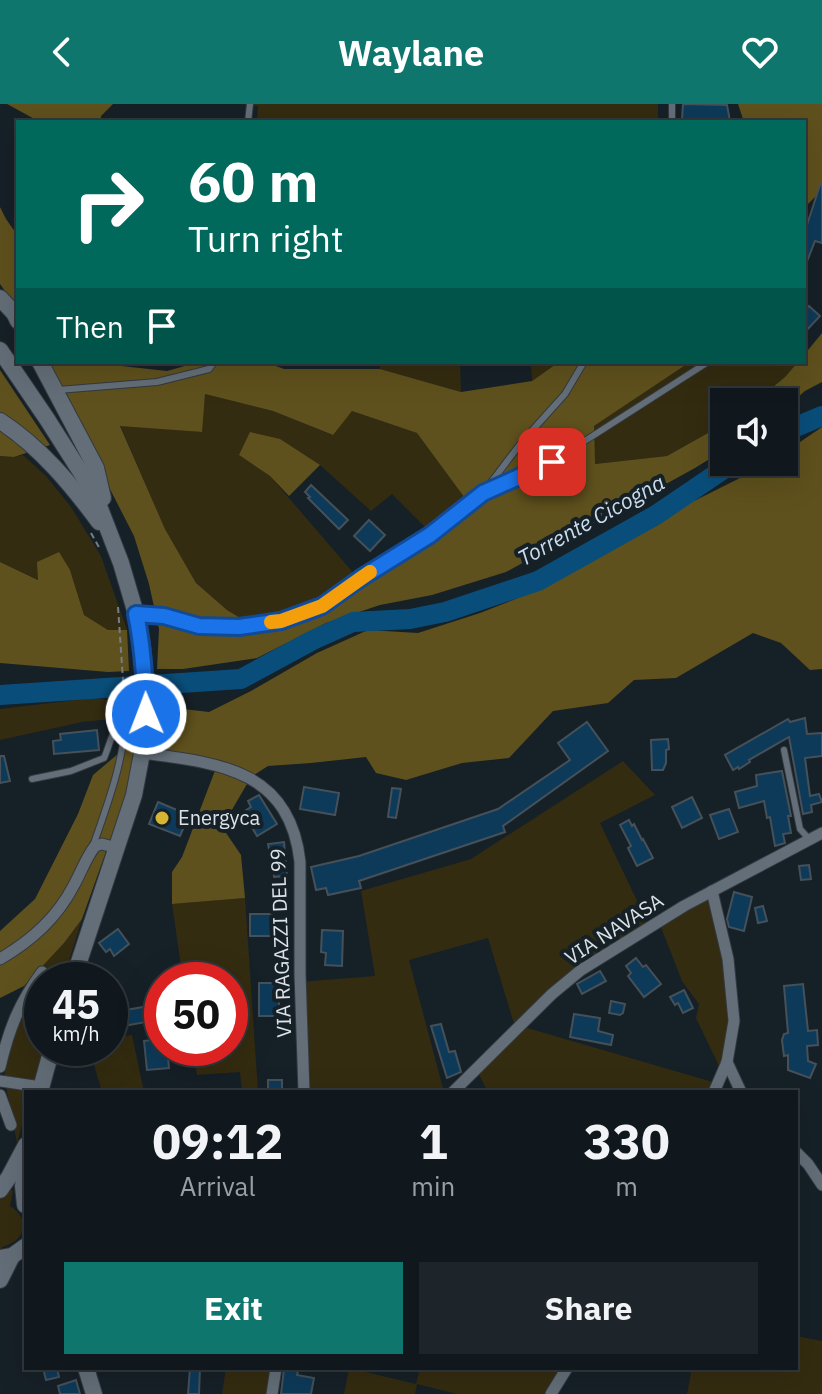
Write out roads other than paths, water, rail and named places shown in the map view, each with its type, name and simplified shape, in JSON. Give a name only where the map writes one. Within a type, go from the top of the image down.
[{"type":"main road","points":[[0,298],[16,317]]},
{"type":"main road","points":[[0,350],[94,493],[108,548],[136,614],[142,644],[146,714],[134,795],[79,962]]},
{"type":"main road","points":[[41,364],[96,468],[108,548]]},
{"type":"main road","points":[[0,421],[55,467],[108,548]]},
{"type":"main road","points":[[40,1090],[47,1066]]},
{"type":"main road","points":[[24,1149],[0,1192],[24,1204]]},
{"type":"main road","points":[[0,1280],[17,1253]]},
{"type":"main road","points":[[87,1370],[94,1394]]},
{"type":"street","name":"VIA RAGAZZI DEL 99","points":[[142,753],[209,763],[249,776],[269,792],[291,825],[300,862],[304,1090]]},
{"type":"street","name":"VIA NAVASA","points":[[455,1090],[565,982],[659,920],[822,833]]},
{"type":"street","points":[[0,959],[54,917],[95,846],[102,844],[117,848]]},
{"type":"street","points":[[712,891],[728,959],[734,1021],[727,1062],[715,1090]]},
{"type":"street","points":[[0,1067],[14,1018],[24,998]]},
{"type":"street","points":[[727,1062],[740,1090]]},
{"type":"street","points":[[0,1081],[40,1090]]},
{"type":"street","points":[[0,1095],[11,1125]]},
{"type":"street","points":[[798,1154],[822,1185]]},
{"type":"street","points":[[272,1394],[276,1370]]},
{"type":"street","points":[[551,1394],[566,1370]]},
{"type":"lane","points":[[54,390],[157,382],[209,369],[213,364]]},
{"type":"lane","points":[[483,493],[521,443],[565,394],[583,364]]},
{"type":"lane","points":[[136,614],[164,616],[199,626],[239,627],[281,621],[322,606],[430,535],[483,493],[552,462],[705,364]]},
{"type":"lane","points":[[32,779],[71,771],[104,758],[116,725],[126,718],[119,768],[92,850]]},
{"type":"lane","points":[[784,750],[800,829],[810,840]]},
{"type":"waterway","name":"Torrente Cicogna","points":[[798,426],[822,416]]},
{"type":"waterway","name":"Torrente Cicogna","points":[[0,695],[241,679],[353,622],[410,619],[445,612],[538,581],[656,515],[713,476]]},
{"type":"place","name":"Energyca","points":[[162,818]]}]
